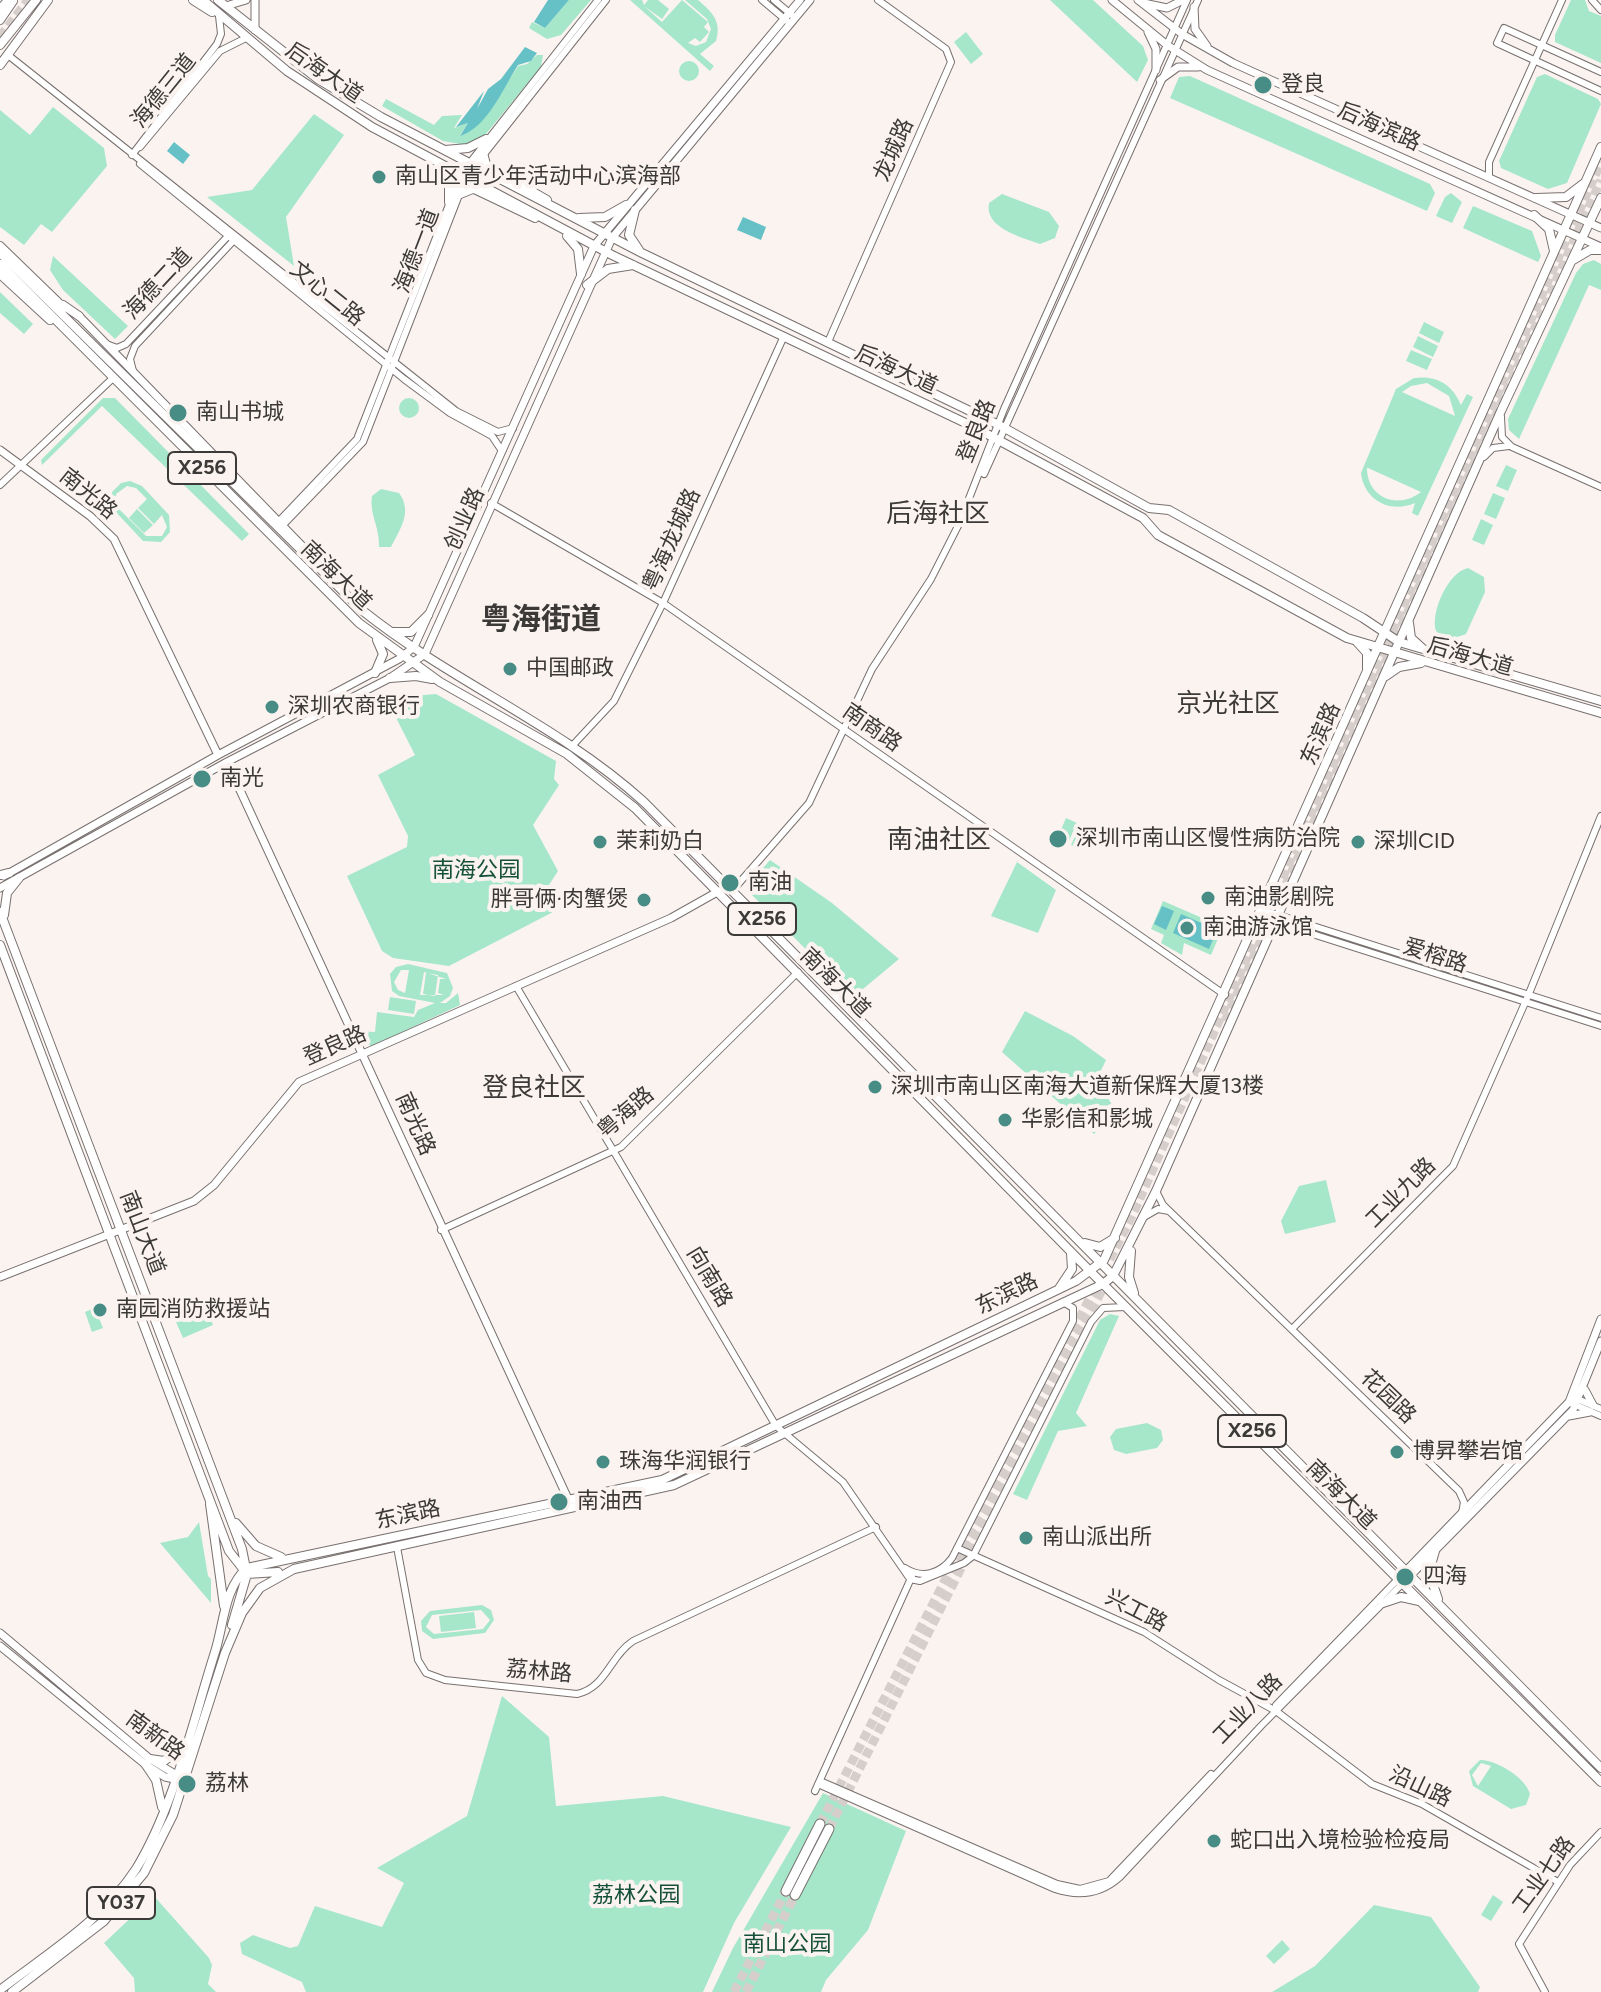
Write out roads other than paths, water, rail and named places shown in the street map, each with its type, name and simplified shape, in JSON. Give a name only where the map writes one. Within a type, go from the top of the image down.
[{"type":"highway","points":[[0,10],[11,0]]},
{"type":"highway","points":[[790,1893],[824,1826]]},
{"type":"main road","points":[[0,20],[11,0]]},
{"type":"main road","points":[[0,45],[36,0]]},
{"type":"main road","points":[[0,65],[48,0]]},
{"type":"main road","points":[[193,0],[219,16]]},
{"type":"main road","name":"后海大道","points":[[203,0],[246,38],[338,107],[594,246],[997,438],[1143,518],[1158,535],[1334,633],[1425,663],[1601,713]]},
{"type":"main road","points":[[222,2],[246,0]]},
{"type":"main road","points":[[255,0],[255,30]]},
{"type":"main road","name":"创业路","points":[[3,875],[218,755],[375,673],[414,647],[594,246],[789,18],[800,0]]},
{"type":"main road","name":"创业路","points":[[789,18],[810,0]]},
{"type":"main road","name":"后海滨路","points":[[1112,0],[1171,47],[1207,70],[1534,215],[1601,248]]},
{"type":"main road","points":[[1138,0],[1167,8],[1185,0]]},
{"type":"main road","name":"后海滨路","points":[[1138,0],[1178,31],[1233,63],[1601,228]]},
{"type":"main road","name":"后海大道","points":[[222,2],[340,93],[442,150],[642,253],[1002,427],[1149,508],[1169,510],[1371,623],[1399,642],[1601,701]]},
{"type":"main road","points":[[1196,4],[1196,34],[1214,53]]},
{"type":"main road","points":[[1148,30],[1156,49],[1156,70]]},
{"type":"main road","points":[[1227,79],[1223,69],[1233,63]]},
{"type":"main road","points":[[1160,80],[1178,67],[1207,70]]},
{"type":"main road","points":[[442,150],[468,148],[486,139]]},
{"type":"main road","name":"东滨路","points":[[246,1571],[290,1558],[662,1480],[1051,1292],[1101,1264],[1121,1229],[1601,147]]},
{"type":"main road","points":[[483,153],[485,164],[499,180]]},
{"type":"main road","points":[[426,156],[446,173],[450,187],[449,202]]},
{"type":"main road","points":[[485,164],[535,191],[560,211]]},
{"type":"main road","points":[[1536,198],[1566,197],[1587,181]]},
{"type":"main road","points":[[472,188],[522,215],[548,221],[576,245],[581,274]]},
{"type":"main road","points":[[458,195],[472,188],[498,194]]},
{"type":"main road","name":"东滨路","points":[[12,1992],[97,1927],[132,1891],[163,1841],[186,1779],[225,1653],[254,1593],[266,1582],[294,1569],[664,1489],[1103,1284],[1113,1276],[1133,1242],[1501,411],[1601,198]]},
{"type":"main road","points":[[570,217],[598,218],[630,207],[629,235],[642,253]]},
{"type":"main road","name":"创业路","points":[[0,888],[227,762],[390,678],[425,654],[587,285],[630,207]]},
{"type":"main road","points":[[1534,215],[1549,229],[1554,255]]},
{"type":"main road","points":[[0,246],[59,303],[87,336]]},
{"type":"main road","points":[[1570,264],[1585,252],[1601,248]]},
{"type":"main road","name":"南海大道","points":[[0,253],[8,271],[73,339],[333,599],[371,633],[440,682],[553,745],[595,773],[635,808],[1068,1249],[1601,1782]]},
{"type":"main road","name":"南海大道","points":[[0,264],[87,336],[348,598],[388,631],[573,745],[644,802],[1601,1768]]},
{"type":"main road","points":[[587,285],[608,269],[633,265]]},
{"type":"main road","points":[[59,303],[79,316],[331,572],[348,598]]},
{"type":"main road","points":[[143,392],[169,408]]},
{"type":"main road","name":"南光路","points":[[0,450],[90,516],[114,539],[218,755]]},
{"type":"main road","points":[[1371,623],[1383,620],[1394,611]]},
{"type":"main road","points":[[388,631],[411,632],[428,615]]},
{"type":"main road","points":[[1409,621],[1411,638],[1426,651]]},
{"type":"main road","points":[[371,633],[383,654],[375,673]]},
{"type":"main road","points":[[1357,642],[1367,653],[1367,672]]},
{"type":"main road","points":[[1382,679],[1399,667],[1425,663]]},
{"type":"main road","points":[[390,678],[416,676],[440,682]]},
{"type":"main road","name":"南光路","points":[[227,762],[569,1501]]},
{"type":"main road","points":[[5,924],[5,898],[19,878]]},
{"type":"main road","name":"登良路","points":[[0,1277],[185,1205],[205,1193],[299,1082],[704,902],[719,891]]},
{"type":"main road","name":"南山大道","points":[[0,912],[226,1506],[246,1571]]},
{"type":"main road","name":"南山大道","points":[[0,945],[229,1551],[246,1571]]},
{"type":"main road","points":[[1074,1236],[1090,1246],[1100,1247],[1109,1243],[1121,1229]]},
{"type":"main road","points":[[1133,1242],[1129,1277],[1141,1304]]},
{"type":"main road","points":[[1051,1292],[1070,1274],[1073,1263],[1068,1249]]},
{"type":"main road","name":"工业八路","points":[[1409,1573],[1435,1551],[1567,1416],[1601,1319]]},
{"type":"main road","name":"工业八路","points":[[1401,1581],[1585,1388],[1601,1341]]},
{"type":"main road","points":[[1567,1416],[1595,1409],[1585,1388]]},
{"type":"main road","points":[[209,1492],[224,1597],[223,1624]]},
{"type":"main road","points":[[226,1506],[256,1546],[272,1555],[290,1558]]},
{"type":"main road","points":[[1435,1551],[1429,1572],[1442,1607]]},
{"type":"main road","points":[[246,1571],[262,1576],[294,1569]]},
{"type":"main road","points":[[174,1777],[223,1624],[230,1592],[246,1571]]},
{"type":"main road","points":[[225,1653],[246,1571]]},
{"type":"main road","points":[[1383,1603],[1401,1597],[1423,1603]]},
{"type":"main road","name":"南新路","points":[[0,1633],[148,1762]]},
{"type":"main road","name":"南新路","points":[[0,1646],[148,1762],[174,1777],[186,1779]]},
{"type":"main road","points":[[163,1812],[159,1786],[148,1762],[169,1759],[184,1746]]},
{"type":"main road","name":"Y037","points":[[0,1990],[113,1899],[136,1868],[163,1812],[174,1777]]},
{"type":"street","name":"海德一道","points":[[390,364],[449,202],[463,176],[486,139],[598,0]]},
{"type":"street","name":"海德一道","points":[[470,165],[606,0]]},
{"type":"street","points":[[762,0],[789,18]]},
{"type":"street","points":[[774,0],[789,18]]},
{"type":"street","name":"龙城路","points":[[828,342],[951,62],[946,49],[878,0]]},
{"type":"street","points":[[1178,31],[1185,0]]},
{"type":"street","points":[[1489,176],[1489,162],[1562,0]]},
{"type":"street","points":[[1592,0],[1601,10]]},
{"type":"street","points":[[1130,139],[1160,80],[1178,31],[1196,4]]},
{"type":"street","name":"海德三道","points":[[132,155],[213,50],[221,34],[219,16]]},
{"type":"street","points":[[1600,89],[1497,43],[1504,28],[1601,72]]},
{"type":"street","name":"海德三道","points":[[132,155],[220,51],[246,38]]},
{"type":"street","points":[[1130,139],[1156,70],[1171,47]]},
{"type":"street","name":"文心二路","points":[[8,55],[450,413],[492,436],[502,454]]},
{"type":"street","name":"登良路","points":[[733,890],[809,803],[872,669],[931,579],[959,524],[1130,139]]},
{"type":"street","name":"海德一道","points":[[282,522],[354,445],[390,364],[463,176]]},
{"type":"street","name":"海德二道","points":[[106,344],[117,348],[126,344],[232,237]]},
{"type":"street","name":"海德二道","points":[[133,371],[130,359],[135,346],[232,237]]},
{"type":"street","name":"粤海龙城路","points":[[573,745],[614,701],[663,603],[784,336]]},
{"type":"street","name":"文心二路","points":[[390,364],[468,418],[502,433],[513,428]]},
{"type":"street","points":[[0,485],[113,378]]},
{"type":"street","points":[[1501,411],[1502,437],[1512,447],[1601,487]]},
{"type":"street","points":[[1477,465],[1493,448],[1512,447]]},
{"type":"street","name":"南商路","points":[[491,503],[663,603],[1225,995]]},
{"type":"street","name":"工业九路","points":[[1292,1329],[1453,1166],[1527,1000],[1601,816]]},
{"type":"street","name":"爱榕路","points":[[1261,913],[1601,1026]]},
{"type":"street","name":"粤海路","points":[[441,1230],[627,1143],[798,972]]},
{"type":"street","name":"向南路","points":[[516,986],[776,1426],[843,1482],[899,1563],[912,1576]]},
{"type":"street","name":"爱榕路","points":[[1527,1000],[1601,1018]]},
{"type":"street","points":[[1156,1191],[1159,1201],[1292,1329]]},
{"type":"street","points":[[1144,1217],[1158,1209],[1172,1212]]},
{"type":"street","points":[[912,1576],[941,1569],[957,1548],[1074,1318],[1073,1308],[1060,1302]]},
{"type":"street","points":[[912,1576],[920,1581],[964,1563],[973,1556],[1091,1322],[1108,1306],[1128,1309]]},
{"type":"street","name":"花园路","points":[[1292,1329],[1459,1491]]},
{"type":"street","points":[[1574,1401],[1595,1409],[1601,1416]]},
{"type":"street","points":[[1459,1491],[1469,1495],[1481,1494]]},
{"type":"street","points":[[1459,1491],[1464,1502],[1462,1514]]},
{"type":"street","name":"荔林路","points":[[397,1547],[418,1660],[426,1673],[445,1680],[577,1694],[595,1687],[621,1650],[633,1641],[876,1527]]},
{"type":"street","name":"兴工路","points":[[957,1548],[1144,1632],[1226,1685],[1274,1710]]},
{"type":"street","name":"工业八路","points":[[912,1576],[818,1785],[1057,1884],[1088,1888],[1102,1885],[1116,1874],[1401,1581]]},
{"type":"street","name":"工业八路","points":[[1274,1710],[1383,1603],[1401,1581]]},
{"type":"street","name":"沿山路","points":[[1274,1710],[1372,1784],[1422,1804],[1558,1882]]},
{"type":"street","name":"工业七路","points":[[1545,1992],[1520,1949],[1520,1941],[1558,1882],[1601,1832]]},
{"type":"water","points":[[548,0],[569,0],[545,28],[534,22]]},
{"type":"water","points":[[525,47],[537,53],[531,61],[518,65],[487,116],[470,132],[460,136],[468,123],[456,127],[484,91],[477,109],[488,89],[501,79]]},
{"type":"water","points":[[174,142],[190,155],[183,164],[167,151]]},
{"type":"water","points":[[743,217],[766,227],[761,240],[737,230]]},
{"type":"water","points":[[1162,906],[1174,911],[1166,930],[1154,924]]},
{"type":"water","points":[[1181,914],[1217,930],[1209,949],[1173,933]]},
{"type":"tunnel","points":[[0,37],[28,0]]},
{"type":"tunnel","points":[[820,1824],[1133,1214],[1601,162]]},
{"type":"tunnel","points":[[1225,1021],[1601,180]]},
{"type":"tunnel","points":[[829,1829],[1104,1286]]},
{"type":"tunnel","points":[[734,1992],[786,1891]]},
{"type":"tunnel","points":[[746,1992],[795,1895]]},
{"type":"place","name":"登良","points":[[1263,85]]},
{"type":"place","name":"南山区青少年活动中心滨海部","points":[[379,177]]},
{"type":"place","name":"南山书城","points":[[178,413]]},
{"type":"place","name":"中国邮政","points":[[510,669]]},
{"type":"place","name":"深圳农商银行","points":[[272,707]]},
{"type":"place","name":"南光","points":[[202,779]]},
{"type":"place","name":"深圳市南山区慢性病防治院","points":[[1058,839]]},
{"type":"place","name":"茉莉奶白","points":[[600,842]]},
{"type":"place","name":"深圳CID","points":[[1358,842]]},
{"type":"place","name":"南油","points":[[730,883]]},
{"type":"place","name":"南油影剧院","points":[[1208,898]]},
{"type":"place","name":"胖哥俩·肉蟹煲","points":[[644,900]]},
{"type":"place","name":"南油游泳馆","points":[[1187,928]]},
{"type":"place","name":"深圳市南山区南海大道新保辉大厦13楼","points":[[875,1087]]},
{"type":"place","name":"华影信和影城","points":[[1005,1120]]},
{"type":"place","name":"南园消防救援站","points":[[100,1310]]},
{"type":"place","name":"博昇攀岩馆","points":[[1397,1452]]},
{"type":"place","name":"珠海华润银行","points":[[603,1462]]},
{"type":"place","name":"南油西","points":[[559,1502]]},
{"type":"place","name":"南山派出所","points":[[1026,1538]]},
{"type":"place","name":"四海","points":[[1405,1577]]},
{"type":"place","name":"荔林","points":[[187,1784]]},
{"type":"place","name":"蛇口出入境检验检疫局","points":[[1214,1841]]},
{"type":"district","name":"后海社区","points":[[938,514]]},
{"type":"district","name":"粤海街道","points":[[541,620]]},
{"type":"district","name":"京光社区","points":[[1228,704]]},
{"type":"district","name":"南油社区","points":[[939,840]]},
{"type":"district","name":"登良社区","points":[[534,1088]]},
{"type":"park label","name":"南海公园","points":[[476,871]]},
{"type":"park label","name":"荔林公园","points":[[636,1896]]},
{"type":"park label","name":"南山公园","points":[[787,1945]]}]
